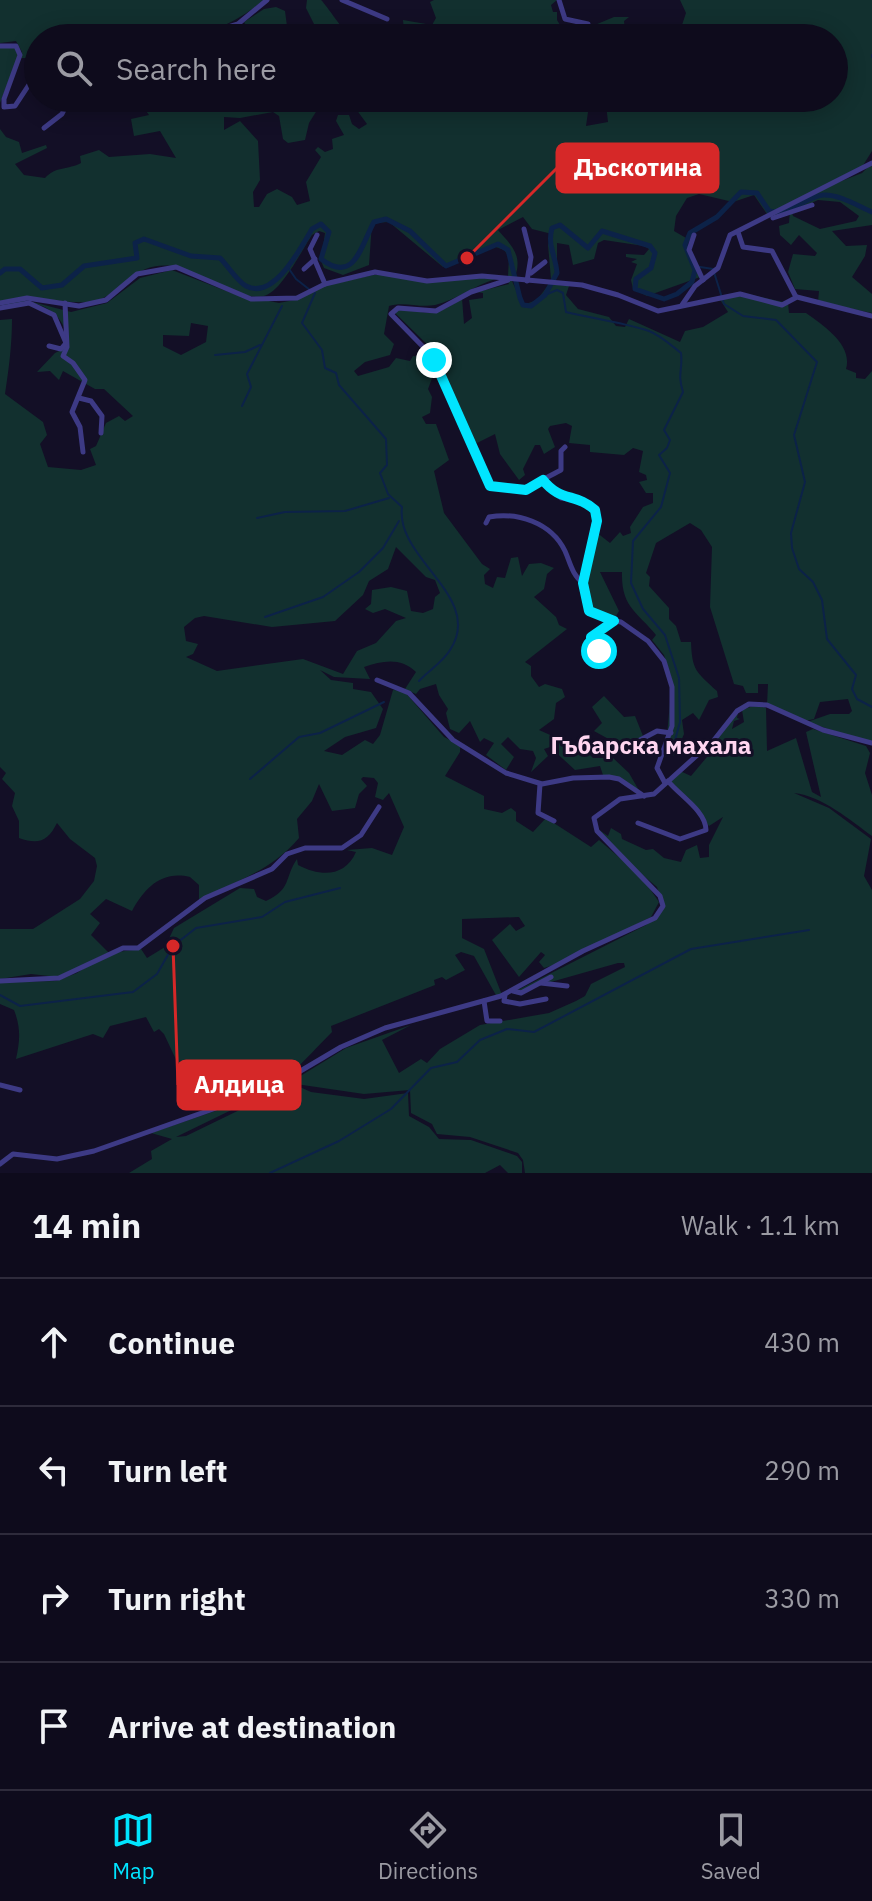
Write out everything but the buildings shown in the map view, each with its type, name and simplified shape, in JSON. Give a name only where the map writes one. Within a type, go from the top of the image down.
[{"type":"street","points":[[238,24],[267,0]]},
{"type":"street","points":[[342,0],[387,19]]},
{"type":"street","points":[[559,0],[565,19],[588,24]]},
{"type":"street","points":[[0,46],[16,46],[20,55],[4,107],[15,106],[24,92]]},
{"type":"street","points":[[44,128],[63,112]]},
{"type":"street","points":[[682,306],[703,280],[718,268],[728,238],[872,163]]},
{"type":"street","points":[[761,222],[812,205]]},
{"type":"street","points":[[524,229],[531,274]]},
{"type":"street","points":[[738,232],[743,247],[772,251],[796,297]]},
{"type":"street","points":[[317,235],[310,249],[325,284]]},
{"type":"street","points":[[694,235],[689,250],[700,267],[703,280]]},
{"type":"street","points":[[304,269],[315,259]]},
{"type":"street","points":[[527,281],[545,262]]},
{"type":"street","points":[[0,305],[21,298],[79,306],[106,300],[137,274],[171,267],[251,299],[297,298],[325,284],[375,272],[427,281],[468,276],[551,282],[599,289],[653,311],[740,294],[782,305],[796,297],[872,316]]},
{"type":"street","points":[[513,280],[436,311],[398,308],[391,314],[434,358],[490,486],[526,490],[561,470],[561,451],[565,447]]},
{"type":"street","points":[[691,295],[693,303]]},
{"type":"street","points":[[0,305],[19,303],[39,306],[57,317],[67,340],[63,349],[49,346]]},
{"type":"street","points":[[65,303],[67,340],[63,356],[73,363],[85,380],[78,390],[79,398],[72,415],[80,427],[83,452]]},
{"type":"street","points":[[79,398],[91,401],[102,416],[101,433]]},
{"type":"street","points":[[543,480],[561,498],[582,501],[595,510],[595,532],[583,583],[589,611],[614,621],[648,641],[662,658],[672,687],[671,733],[657,768],[666,782],[687,799],[706,822],[706,830],[680,839],[638,823]]},
{"type":"street","points":[[486,523],[489,517],[506,515],[534,521],[563,547],[575,575],[583,583]]},
{"type":"street","points":[[609,660],[593,648],[590,640],[614,621]]},
{"type":"street","points":[[377,680],[409,693],[450,737],[506,773],[540,784],[609,777],[622,781],[645,797]]},
{"type":"street","points":[[0,1164],[13,1154],[57,1159],[118,1143],[270,1089],[341,1047],[385,1028],[506,994],[659,915],[663,906],[656,890],[610,846],[593,821],[598,813],[620,799],[645,797],[666,782],[714,740],[737,711],[749,704],[764,704],[823,730],[872,743]]},
{"type":"street","points":[[627,747],[657,731],[671,733]]},
{"type":"street","points":[[540,784],[537,811],[554,821]]},
{"type":"street","points":[[0,981],[59,978],[123,948],[138,948],[205,898],[227,885],[272,869],[287,854],[311,848],[342,848],[361,835],[379,807]]},
{"type":"street","points":[[514,990],[515,994],[522,993],[551,977]]},
{"type":"street","points":[[540,983],[567,986]]},
{"type":"street","points":[[522,993],[525,1003]]},
{"type":"street","points":[[506,994],[504,1001],[525,1003],[546,999]]},
{"type":"street","points":[[484,1001],[486,1020],[500,1021]]},
{"type":"street","points":[[0,1085],[20,1090]]},
{"type":"green space","points":[[0,0],[264,0],[227,24],[24,24],[24,58],[21,58],[22,52],[16,41],[0,43]]},
{"type":"green space","points":[[307,0],[321,0],[340,24],[314,24],[306,8]]},
{"type":"green space","points":[[557,0],[551,5],[553,12],[557,12],[559,24],[433,24],[436,18],[430,2]]},
{"type":"green space","points":[[680,0],[872,0],[872,151],[862,167],[829,186],[862,173],[872,163],[872,225],[832,231],[846,246],[867,245],[865,256],[852,277],[872,294],[872,313],[818,302],[819,291],[795,289],[788,272],[793,254],[815,256],[817,253],[799,235],[791,245],[780,235],[779,226],[789,223],[790,211],[769,217],[754,195],[733,202],[699,194],[687,198],[676,216],[674,231],[686,238],[685,245],[703,276],[647,296],[633,289],[631,280],[637,264],[631,262],[637,259],[626,257],[626,254],[644,255],[649,249],[604,240],[598,243],[594,259],[573,265],[569,245],[557,243],[557,277],[551,279],[548,245],[552,234],[532,229],[523,217],[498,230],[517,256],[515,277],[508,276],[509,257],[504,250],[493,246],[443,267],[389,222],[372,223],[369,265],[343,275],[324,268],[321,261],[325,233],[319,231],[312,235],[284,279],[264,296],[254,297],[231,290],[182,268],[160,266],[141,271],[112,293],[93,301],[27,298],[0,302],[0,129],[6,137],[19,142],[22,153],[46,145],[47,148],[15,164],[24,175],[45,178],[53,172],[81,163],[80,156],[99,150],[109,157],[150,154],[176,158],[160,131],[134,136],[131,119],[149,115],[147,112],[273,112],[240,118],[224,117],[224,130],[240,121],[258,141],[260,180],[253,192],[254,207],[259,207],[267,194],[277,189],[292,197],[297,205],[310,201],[306,182],[321,157],[315,150],[318,147],[325,152],[333,149],[332,139],[344,135],[336,121],[338,115],[349,115],[352,124],[359,129],[367,124],[358,112],[588,112],[586,126],[608,122],[607,112],[848,112],[848,24],[682,24],[686,13]],"holes":[[[818,200],[840,202],[859,216],[856,221],[820,229],[793,216],[792,212]]]},
{"type":"green space","points":[[276,7],[285,11],[287,24],[245,24],[264,9]]},
{"type":"green space","points":[[614,17],[629,17],[624,24],[597,24]]},
{"type":"green space","points":[[403,20],[426,24],[403,24]]},
{"type":"green space","points":[[13,44],[18,56],[0,103],[0,48]]},
{"type":"green space","points":[[273,112],[316,112],[309,123],[305,140],[288,143],[283,139],[279,116]]},
{"type":"green space","points":[[172,270],[234,294],[279,303],[299,299],[324,286],[373,275],[400,275],[426,281],[477,277],[495,279],[435,305],[389,306],[384,334],[394,344],[390,355],[365,362],[354,371],[358,376],[389,367],[396,358],[410,361],[413,356],[423,357],[419,364],[434,373],[428,389],[432,397],[430,413],[422,417],[426,424],[436,424],[449,460],[434,471],[444,513],[482,564],[490,569],[484,575],[485,584],[493,588],[497,577],[505,578],[511,558],[518,557],[522,576],[529,564],[541,563],[554,568],[547,574],[544,589],[534,597],[556,617],[559,625],[567,629],[525,662],[531,666],[531,676],[539,687],[545,684],[562,689],[565,697],[556,703],[554,719],[539,730],[586,751],[593,758],[613,758],[629,773],[641,794],[626,782],[603,775],[600,766],[575,770],[550,747],[544,749],[548,756],[531,772],[536,758],[533,751],[520,749],[508,737],[501,744],[514,757],[506,770],[486,755],[494,743],[484,738],[480,742],[470,721],[459,733],[450,729],[448,709],[436,684],[420,689],[416,694],[405,689],[416,672],[398,662],[364,667],[370,679],[334,677],[320,670],[331,680],[353,683],[353,689],[371,692],[383,709],[376,728],[345,737],[324,751],[342,755],[365,740],[373,744],[380,735],[393,690],[404,691],[444,737],[460,745],[460,752],[445,776],[484,796],[484,809],[502,813],[511,808],[516,812],[516,821],[533,832],[546,818],[591,847],[599,840],[641,876],[659,902],[651,917],[560,963],[544,968],[539,962],[545,955],[541,952],[519,977],[492,940],[510,924],[516,931],[525,926],[519,917],[462,919],[462,938],[484,949],[502,995],[497,997],[474,956],[461,952],[455,955],[465,970],[446,980],[442,977],[434,980],[435,985],[331,1026],[332,1032],[290,1074],[263,1088],[229,1086],[207,1077],[202,1081],[180,1068],[164,1034],[159,1029],[154,1032],[146,1017],[110,1026],[103,1038],[93,1034],[16,1059],[19,1034],[14,1010],[0,1004],[0,982],[56,981],[77,973],[107,953],[58,977],[31,974],[0,979],[0,929],[33,929],[80,899],[94,881],[97,866],[95,858],[70,839],[57,823],[42,840],[19,838],[19,821],[12,806],[15,793],[2,779],[6,773],[0,767],[0,320],[12,319],[5,394],[43,422],[47,435],[40,444],[48,467],[81,470],[96,465],[90,449],[96,446],[106,423],[119,416],[125,421],[133,416],[104,389],[95,389],[63,371],[59,380],[50,371],[37,372],[55,353],[67,347],[63,326],[50,310],[27,303],[0,305],[25,300],[71,312],[107,303],[140,278]],"holes":[[[191,323],[208,326],[206,342],[181,355],[163,346],[163,335],[189,336]],[[396,547],[426,577],[435,580],[440,593],[435,597],[433,609],[423,613],[411,611],[407,591],[391,587],[372,590],[371,604],[365,609],[373,613],[385,609],[406,618],[396,621],[376,643],[357,651],[343,674],[303,659],[217,671],[186,657],[193,654],[198,644],[186,641],[184,627],[195,618],[204,616],[272,627],[335,621],[363,595],[369,581],[388,569]],[[374,778],[378,783],[375,797],[383,800],[389,793],[404,827],[392,855],[372,848],[347,850],[356,852],[346,866],[324,873],[298,865],[297,859],[284,887],[274,897],[266,901],[257,897],[254,889],[240,888],[174,928],[165,947],[147,958],[141,949],[109,953],[91,935],[100,923],[90,914],[106,899],[132,911],[142,895],[155,883],[170,876],[180,876],[190,877],[199,885],[199,901],[264,868],[299,838],[297,819],[312,801],[319,784],[332,811],[355,808],[359,794],[367,786],[361,779]]]},
{"type":"green space","points":[[508,281],[512,281],[523,305],[537,300],[549,284],[569,286],[566,295],[578,309],[609,317],[616,326],[625,327],[629,319],[680,342],[685,331],[703,327],[728,312],[719,298],[738,292],[788,303],[789,313],[806,313],[835,337],[845,352],[846,369],[856,373],[856,378],[865,379],[872,371],[872,743],[807,722],[830,714],[849,714],[852,711],[848,699],[820,702],[814,719],[805,721],[767,705],[768,684],[758,684],[758,693],[746,693],[743,686],[734,684],[710,607],[712,547],[701,530],[690,523],[656,543],[646,573],[650,577],[649,586],[669,608],[669,619],[676,626],[681,642],[691,642],[696,670],[717,691],[718,697],[709,700],[699,720],[693,713],[682,720],[684,734],[675,755],[665,757],[672,680],[664,655],[652,640],[656,635],[628,602],[622,572],[600,572],[619,611],[616,616],[593,610],[585,581],[596,532],[610,543],[620,532],[623,536],[631,533],[630,527],[643,507],[653,503],[653,493],[646,493],[639,482],[647,480],[646,475],[639,472],[643,451],[633,448],[624,455],[590,452],[590,445],[569,443],[572,426],[566,423],[550,426],[548,429],[555,447],[544,454],[540,445],[535,445],[523,469],[525,475],[519,480],[500,454],[495,434],[477,443],[472,439],[438,355],[393,311],[395,307],[436,312],[462,298],[464,324],[472,318],[469,300],[483,298],[483,293],[477,292],[509,284]]},
{"type":"green space","points":[[604,696],[624,717],[635,716],[643,736],[625,748],[594,731],[602,723],[592,707]]},
{"type":"green space","points":[[756,705],[766,708],[767,751],[796,738],[812,792],[821,797],[806,732],[813,729],[866,746],[870,753],[865,773],[872,795],[872,836],[825,804],[794,793],[829,808],[871,839],[864,876],[872,890],[872,1173],[525,1173],[523,1160],[518,1153],[470,1137],[437,1134],[432,1124],[411,1113],[410,1090],[364,1094],[289,1083],[346,1048],[411,1025],[382,1040],[399,1073],[421,1059],[427,1063],[440,1049],[480,1025],[549,1013],[576,1001],[585,996],[591,984],[625,967],[624,963],[618,963],[512,993],[646,925],[663,909],[657,887],[626,861],[598,829],[608,836],[611,828],[621,834],[622,839],[646,850],[653,849],[664,858],[681,862],[686,850],[697,845],[700,858],[709,857],[709,845],[723,817],[709,826],[689,798],[668,782],[680,771],[691,776],[712,751],[696,757],[738,712],[737,718],[740,719],[734,721],[732,729],[744,722],[742,710]]},
{"type":"green space","points":[[293,1084],[311,1092],[364,1099],[408,1093],[409,1116],[429,1127],[439,1139],[471,1140],[517,1156],[522,1162],[522,1173],[508,1173],[500,1165],[485,1173],[129,1173],[152,1159],[151,1151],[172,1139],[151,1133],[262,1095],[176,1137],[186,1136]]},
{"type":"waterway","points":[[0,273],[5,269],[20,269],[42,288],[62,285],[84,266],[137,258],[135,243],[144,239],[191,256],[220,258],[243,284],[256,289],[276,279],[294,259],[312,229],[321,224],[329,232],[321,259],[342,267],[355,259],[374,222],[386,219],[410,231],[446,266],[498,244],[508,250],[523,305],[531,306],[545,295],[557,273],[551,234],[552,228],[560,225],[588,248],[602,231],[650,246],[655,253],[651,268],[636,279],[635,289],[664,299],[677,294],[692,282],[695,270],[685,245],[690,233],[717,217],[741,192],[757,193],[769,211],[784,211],[810,199],[829,195],[872,212]]},
{"type":"waterway","points":[[287,266],[296,279],[310,290]]},
{"type":"waterway","points":[[694,266],[713,269],[724,304],[743,316],[776,320],[817,362],[794,435],[805,482],[791,533],[792,548],[799,569],[813,582],[822,600],[827,639],[856,675],[852,689],[857,699],[872,707]]},
{"type":"waterway","points":[[545,295],[557,290],[563,293],[566,312],[649,331],[681,353],[683,392],[664,430],[670,440],[667,448],[659,455],[670,473],[661,507],[633,541],[631,583],[643,609],[665,635],[679,678],[680,722],[671,755]]},
{"type":"waterway","points":[[315,293],[302,323],[322,350],[325,368],[336,373],[339,385],[386,439],[387,465],[380,473],[388,494],[402,507],[403,526],[411,544],[448,595],[456,613],[458,631],[450,650],[419,681]]},
{"type":"waterway","points":[[242,406],[251,387],[247,374],[282,306]]},
{"type":"waterway","points":[[215,355],[245,352],[260,345]]},
{"type":"waterway","points":[[257,518],[285,512],[345,511],[389,498]]},
{"type":"waterway","points":[[265,617],[323,597],[359,572],[383,548],[399,521]]},
{"type":"waterway","points":[[250,779],[299,737],[320,733],[384,702]]},
{"type":"waterway","points":[[0,995],[20,1006],[133,992],[157,974],[173,946],[196,928],[262,917],[285,902],[340,888]]},
{"type":"waterway","points":[[270,1173],[339,1141],[391,1109],[431,1068],[457,1062],[480,1040],[507,1029],[534,1032],[691,949],[809,930]]},
{"type":"place","name":"Дъскотина","points":[[467,258]]},
{"type":"place","name":"Алдица","points":[[173,946]]},
{"type":"district","name":"Гъбарска махала","points":[[651,745]]},
{"type":"route","points":[[434,360],[436,368],[446,380],[460,420],[490,486],[526,490],[543,480],[561,498],[582,501],[595,510],[597,521],[583,583],[585,600],[589,611],[614,621],[591,637],[592,646],[599,651]]}]
